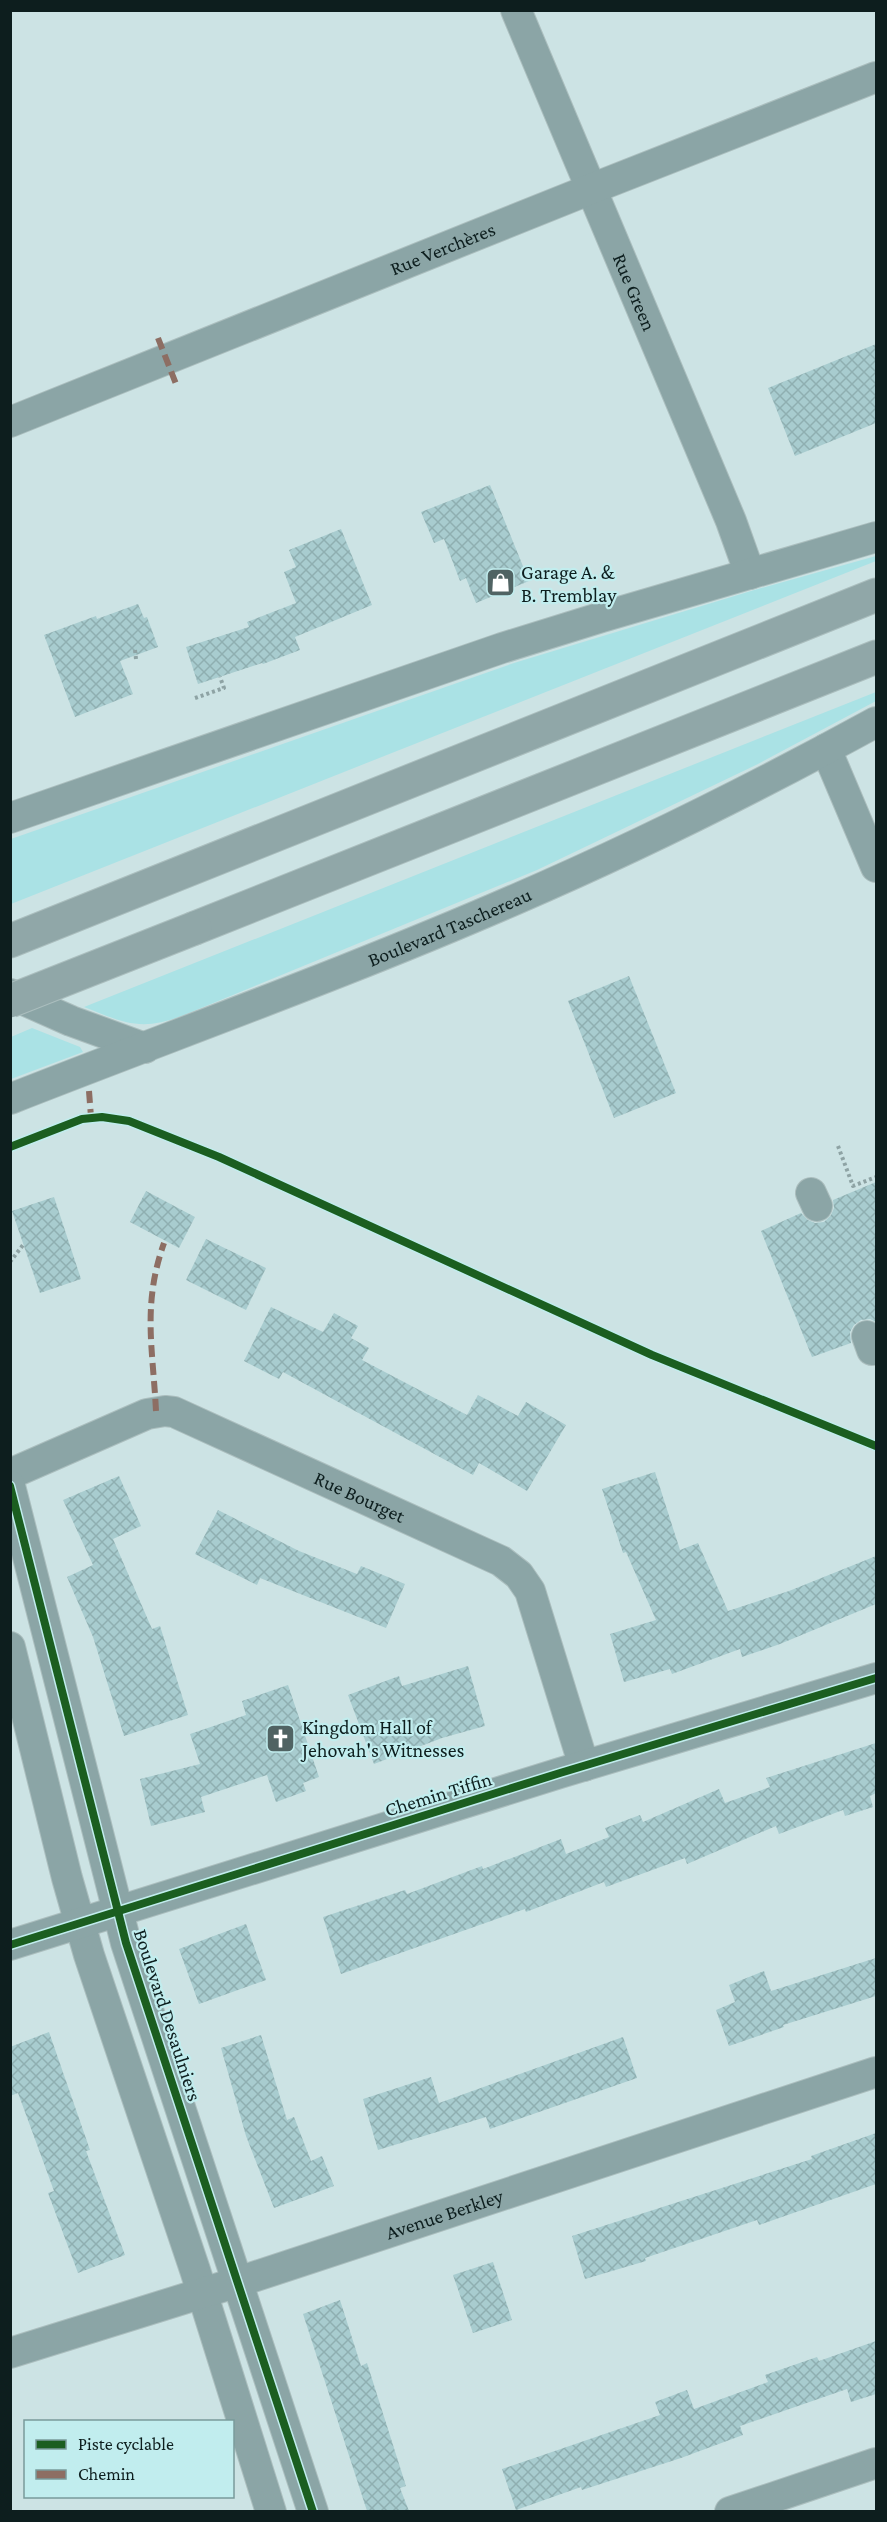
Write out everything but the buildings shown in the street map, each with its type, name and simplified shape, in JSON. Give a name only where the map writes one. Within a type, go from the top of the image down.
[{"type":"highway","points":[[10,940],[876,596]]},
{"type":"highway","points":[[10,1001],[876,657]]},
{"type":"street","name":"Rue Green","points":[[516,10],[734,530],[750,574]]},
{"type":"street","name":"Rue Verchères","points":[[10,422],[876,77]]},
{"type":"street","points":[[10,818],[502,648],[876,537]]},
{"type":"street","name":"Boulevard Taschereau","points":[[10,1099],[145,1048],[525,896],[783,772],[876,722]]},
{"type":"street","points":[[826,749],[876,867]]},
{"type":"street","points":[[10,994],[71,1021],[145,1048]]},
{"type":"street","name":"Rue Bourget","points":[[10,1474],[147,1414],[174,1412],[501,1561],[519,1575],[533,1600],[584,1766]]},
{"type":"street","name":"Boulevard Desaulniers","points":[[10,1486],[117,1911],[313,2511]]},
{"type":"street","points":[[10,1647],[80,1924],[202,2293],[271,2511]]},
{"type":"street","name":"Chemin Tiffin","points":[[10,1945],[584,1766],[876,1678]]},
{"type":"street","name":"Avenue Berkley","points":[[10,2353],[238,2282],[876,2072]]},
{"type":"street","points":[[730,2511],[876,2463]]},
{"type":"path","points":[[135,650],[136,659]]},
{"type":"path","points":[[195,698],[224,688],[219,676]]},
{"type":"path","points":[[838,1146],[853,1186],[876,1177]]},
{"type":"path","points":[[10,1262],[23,1245]]},
{"type":"shaded area","points":[[876,556],[876,561],[11,904],[11,839],[514,663],[751,591]]},
{"type":"shaded area","points":[[876,692],[876,701],[758,764],[537,870],[184,1015],[144,1024],[122,1021],[84,1007]]},
{"type":"shaded area","points":[[32,1028],[80,1047],[83,1052],[11,1079],[11,1037]]},
{"type":"marked path","points":[[158,338],[176,384]]},
{"type":"marked path","points":[[89,1091],[91,1117]]},
{"type":"marked path","points":[[156,1411],[151,1347],[151,1307],[157,1265],[164,1243]]},
{"type":"cycle path","points":[[10,1147],[82,1119],[102,1117],[129,1121],[219,1157],[652,1355],[876,1446]]},
{"type":"cycle path","points":[[10,1486],[126,1943],[313,2512]]},
{"type":"cycle path","points":[[10,1945],[560,1773],[876,1678]]},
{"type":"place","name":"Garage A. & B. Tremblay","points":[[500,583]]},
{"type":"place","name":"Kingdom Hall of Jehovah's Witnesses","points":[[281,1739]]}]
